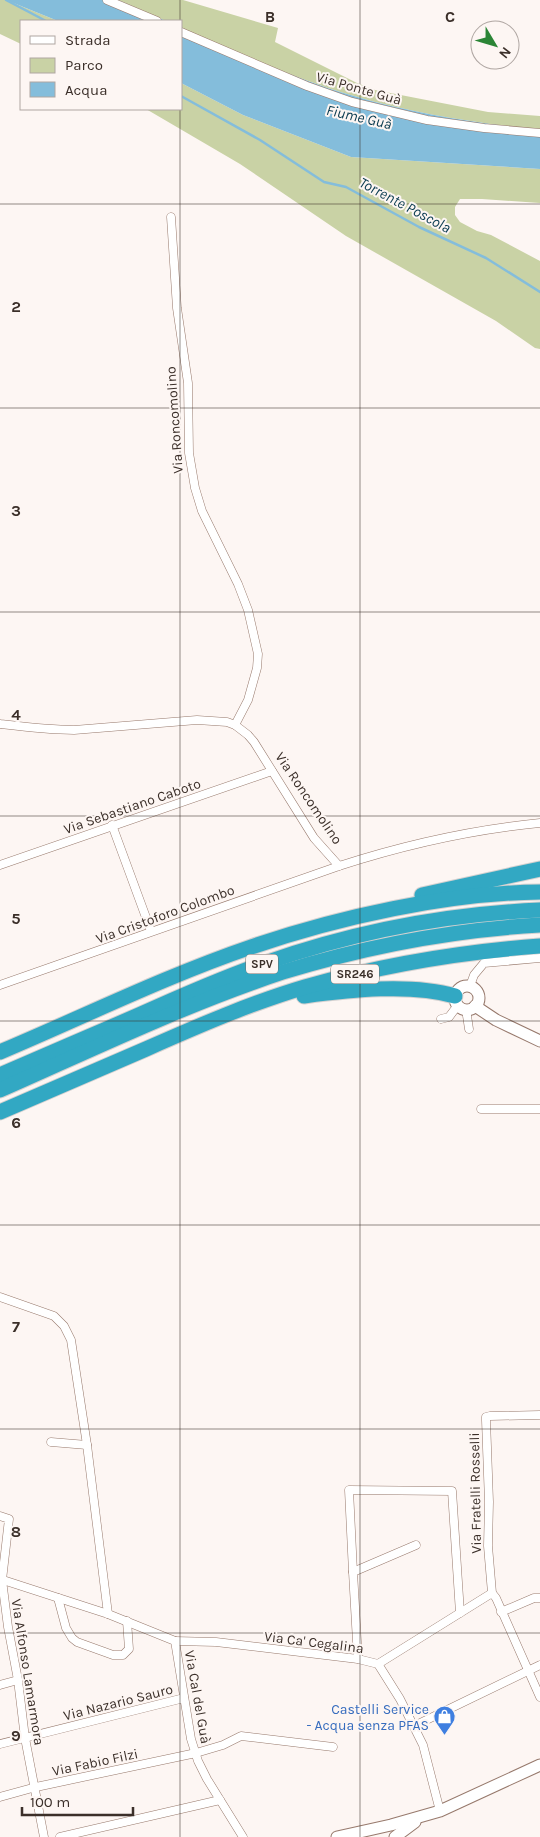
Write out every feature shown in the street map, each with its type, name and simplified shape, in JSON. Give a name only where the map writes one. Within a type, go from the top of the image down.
[{"type":"highway","points":[[0,1052],[288,931],[328,918],[540,869]]},
{"type":"highway","points":[[251,947],[338,921],[392,910],[486,896],[540,892]]},
{"type":"highway","name":"SPV","points":[[0,1076],[226,977],[301,951],[352,937],[415,924],[478,915],[540,910]]},
{"type":"highway","name":"SPV","points":[[0,1090],[186,1009],[252,983],[300,967],[412,940],[478,930],[540,925]]},
{"type":"highway","name":"SR246","points":[[0,1112],[179,1035],[266,1000],[350,975],[445,956],[540,946]]},
{"type":"highway","points":[[179,1035],[298,997],[364,990],[416,990],[435,991],[464,1004]]},
{"type":"main road","points":[[464,1004],[477,1002],[478,994],[470,986],[459,989],[464,1004],[540,1041]]},
{"type":"main road","points":[[337,1837],[391,1825],[440,1811],[540,1765]]},
{"type":"main road","points":[[401,1835],[424,1816]]},
{"type":"street","points":[[108,0],[154,20]]},
{"type":"street","name":"Via Ponte Guà","points":[[182,32],[307,86],[352,102],[427,120],[540,133]]},
{"type":"street","name":"Via Roncomolino","points":[[171,217],[177,308],[188,383],[189,453],[195,488],[202,511],[238,584],[258,654],[257,668],[248,700],[235,725],[254,742],[314,838],[339,866]]},
{"type":"street","points":[[0,724],[38,729],[74,730],[197,720],[217,720],[235,725]]},
{"type":"street","name":"Via Sebastiano Caboto","points":[[0,865],[272,771]]},
{"type":"street","name":"Via Cristoforo Colombo","points":[[0,985],[151,931],[389,850],[489,828],[540,823]]},
{"type":"street","points":[[112,825],[151,931]]},
{"type":"street","points":[[470,986],[474,975],[484,963],[540,958]]},
{"type":"street","points":[[441,1019],[449,1017],[464,1004],[470,1029]]},
{"type":"street","points":[[481,1109],[540,1109]]},
{"type":"street","points":[[0,1297],[48,1313],[64,1326],[68,1332],[75,1356],[108,1614]]},
{"type":"street","name":"Via Fratelli Rosselli","points":[[492,1593],[488,1546],[489,1502],[486,1418],[490,1416],[540,1415]]},
{"type":"street","points":[[52,1442],[87,1445]]},
{"type":"street","points":[[358,1660],[348,1490],[453,1492],[460,1613]]},
{"type":"street","name":"Via Alfonso Lamarmora","points":[[0,1516],[9,1519],[1,1580],[4,1628],[18,1680],[25,1738],[44,1837]]},
{"type":"street","points":[[353,1572],[416,1545]]},
{"type":"street","name":"Via Cal del Guà","points":[[1,1580],[108,1614],[175,1641],[191,1739],[207,1779],[243,1837]]},
{"type":"street","points":[[378,1664],[492,1593],[496,1598],[540,1697]]},
{"type":"street","points":[[58,1598],[66,1628],[72,1638],[77,1642],[113,1655],[123,1655],[129,1649],[127,1621]]},
{"type":"street","points":[[501,1612],[534,1598],[540,1598]]},
{"type":"street","name":"Via Ca' Cegalina","points":[[175,1641],[216,1642],[378,1664],[414,1726],[425,1752],[440,1811]]},
{"type":"street","points":[[414,1726],[540,1665]]},
{"type":"street","points":[[0,1685],[18,1680]]},
{"type":"street","name":"Via Nazario Sauro","points":[[0,1744],[184,1698]]},
{"type":"street","name":"Via Fabio Filzi","points":[[0,1797],[196,1753],[241,1736],[333,1747]]},
{"type":"street","points":[[60,1837],[220,1800]]},
{"type":"green space","points":[[0,0],[6,0],[56,20],[20,20],[20,44],[0,34]]},
{"type":"green space","points":[[118,0],[183,0],[278,28],[275,42],[357,83],[375,90],[488,112],[540,116],[540,130],[423,113],[332,89],[266,65],[182,28],[182,20],[164,20]]},
{"type":"green space","points":[[182,84],[243,115],[351,157],[540,169],[540,203],[460,199],[455,207],[455,215],[460,222],[477,231],[491,235],[540,261],[540,349],[535,348],[496,321],[346,236],[240,164],[148,110],[182,110]]},
{"type":"water","points":[[6,0],[118,0],[164,20],[56,20]]},
{"type":"water","name":"Fiume Guà","points":[[182,28],[288,73],[354,96],[446,117],[540,130],[540,169],[351,157],[243,115],[182,84]]},
{"type":"waterway","name":"Torrente Poscola","points":[[6,0],[44,20]]},
{"type":"waterway","name":"Torrente Poscola","points":[[182,97],[260,140],[324,182],[346,187],[419,227],[486,258],[540,292]]},
{"type":"place","name":"Castelli Service - Acqua senza PFAS","points":[[445,1736]]}]
